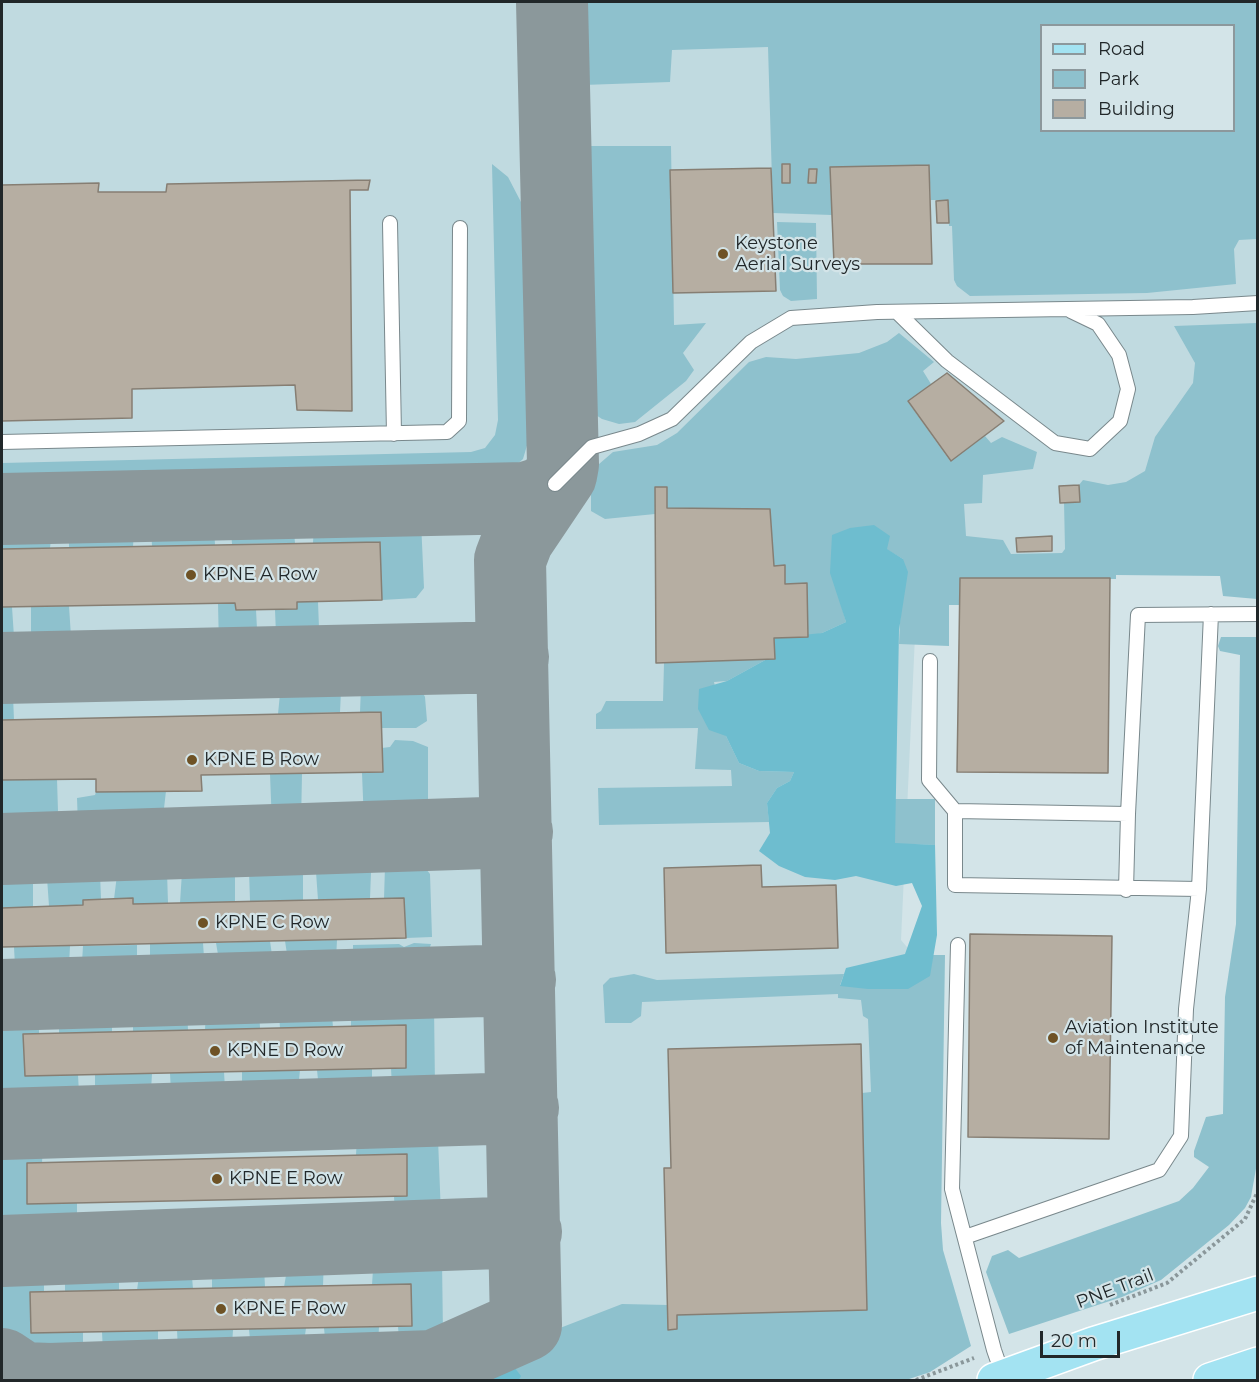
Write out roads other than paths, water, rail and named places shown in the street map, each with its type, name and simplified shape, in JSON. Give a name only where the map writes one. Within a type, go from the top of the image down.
[{"type":"main road","points":[[997,1369],[1257,1293]]},
{"type":"lane","points":[[390,223],[394,434]]},
{"type":"lane","points":[[2,442],[447,432],[459,421],[460,228]]},
{"type":"lane","points":[[555,484],[592,447],[639,434],[672,419],[751,342],[791,318],[897,312],[1257,303]]},
{"type":"lane","points":[[897,312],[947,361],[1055,443],[1090,449],[1120,421],[1128,389],[1119,355],[1098,324],[1068,309]]},
{"type":"lane","points":[[965,1237],[1159,1170],[1181,1136],[1186,1009],[1199,889],[1211,614]]},
{"type":"lane","points":[[1126,890],[1138,615],[1257,614]]},
{"type":"lane","points":[[930,661],[929,780],[955,811],[955,885],[1126,890],[1199,889]]},
{"type":"lane","points":[[955,811],[1128,814]]},
{"type":"lane","points":[[958,945],[952,1189],[997,1369]]},
{"type":"place","name":"Keystone Aerial Surveys","points":[[723,254]]},
{"type":"place","name":"KPNE A Row","points":[[191,575]]},
{"type":"place","name":"KPNE B Row","points":[[192,760]]},
{"type":"place","name":"KPNE C Row","points":[[203,923]]},
{"type":"place","name":"Aviation Institute of Maintenance","points":[[1053,1038]]},
{"type":"place","name":"KPNE D Row","points":[[215,1051]]},
{"type":"place","name":"KPNE E Row","points":[[217,1179]]},
{"type":"place","name":"KPNE F Row","points":[[221,1309]]}]
